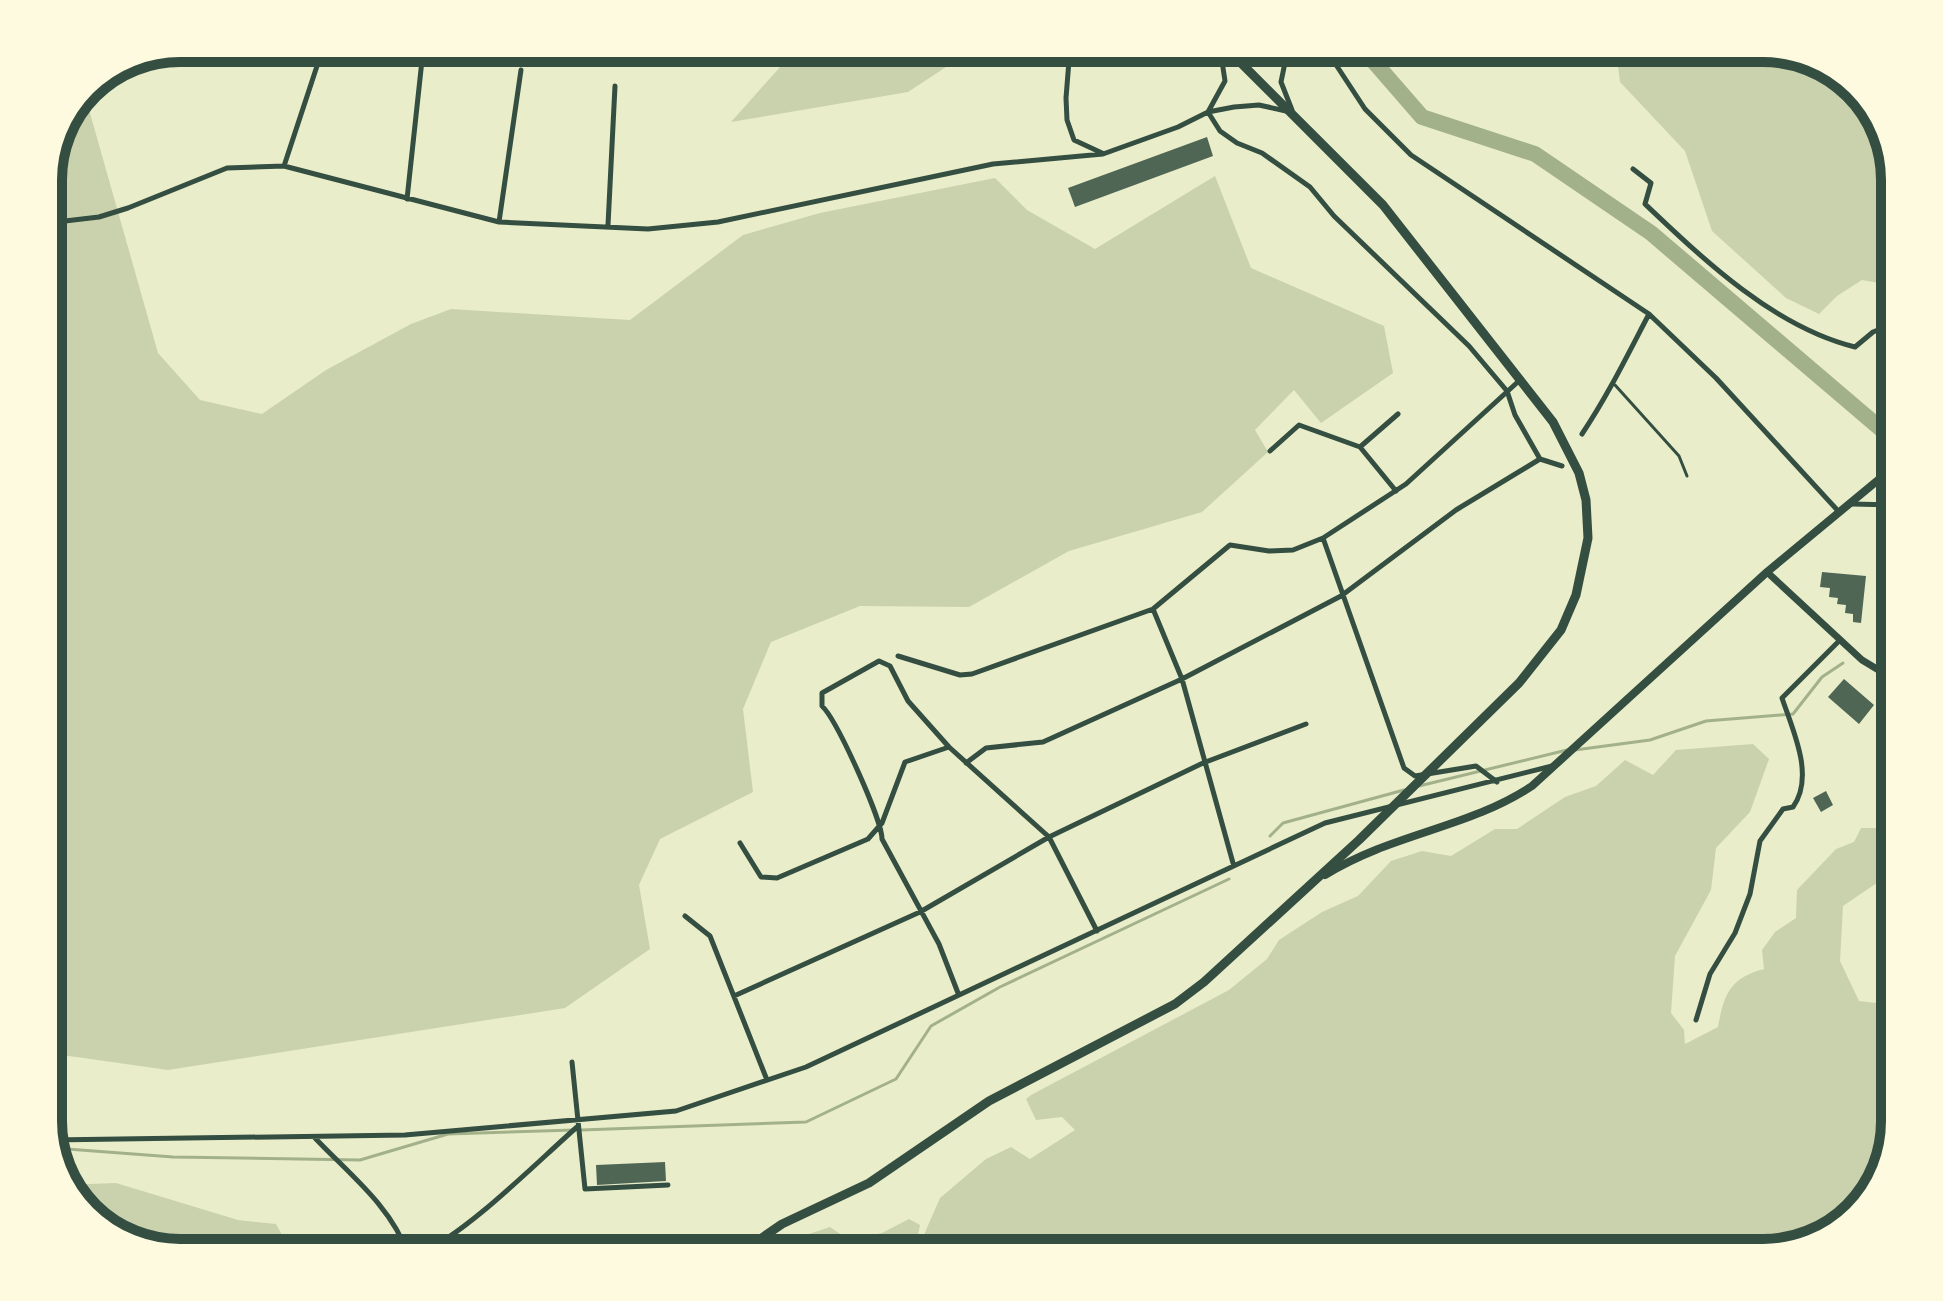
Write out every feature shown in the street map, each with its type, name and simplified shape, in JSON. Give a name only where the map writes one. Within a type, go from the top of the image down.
[{"type":"highway","points":[[760,1239],[782,1224],[869,1183],[989,1101],[1175,1004],[1315,881],[1496,706],[1542,658],[1561,630],[1576,595],[1588,538],[1586,500],[1579,473],[1553,422],[1383,205],[1238,62]]},
{"type":"main road","points":[[1315,881],[1357,855],[1506,803],[1563,761],[1767,572],[1881,478]]},
{"type":"street","points":[[284,166],[319,62]]},
{"type":"street","points":[[407,199],[422,62]]},
{"type":"street","points":[[1069,62],[1067,120],[1074,140],[1103,154]]},
{"type":"street","points":[[1208,112],[1225,81],[1224,62]]},
{"type":"street","points":[[1283,62],[1281,82],[1294,114]]},
{"type":"street","points":[[1334,62],[1365,109],[1411,155],[1649,314],[1716,378],[1841,514]]},
{"type":"street","points":[[499,222],[521,70]]},
{"type":"street","points":[[608,225],[615,86]]},
{"type":"street","points":[[62,222],[128,208],[227,168],[284,166],[499,222],[648,229],[718,222],[993,164],[1103,154],[1178,127],[1208,112],[1259,105],[1294,114]]},
{"type":"street","points":[[1208,112],[1220,131],[1237,143],[1262,153],[1310,187],[1334,216],[1469,346],[1507,391],[1515,415],[1540,459],[1562,466]]},
{"type":"street","points":[[1633,169],[1651,183],[1645,204],[1738,283],[1798,326],[1855,347],[1881,329]]},
{"type":"street","points":[[1582,434],[1615,385],[1618,373],[1649,314]]},
{"type":"street","points":[[898,656],[960,675],[972,674],[1153,609],[1230,545],[1269,551],[1293,550],[1323,538],[1396,491],[1522,379]]},
{"type":"street","points":[[1360,447],[1398,414]]},
{"type":"street","points":[[1270,451],[1299,425],[1360,447],[1396,491]]},
{"type":"street","points":[[966,763],[986,748],[1043,742],[1182,679],[1341,596],[1456,510],[1540,459]]},
{"type":"street","points":[[1852,504],[1881,505]]},
{"type":"street","points":[[1323,538],[1341,596],[1409,775],[1476,766],[1489,772],[1497,782]]},
{"type":"street","points":[[1767,572],[1839,641],[1881,672]]},
{"type":"street","points":[[1153,609],[1182,679],[1233,863]]},
{"type":"street","points":[[1696,1020],[1710,974],[1735,933],[1750,894],[1760,841],[1783,809],[1793,807],[1803,794],[1804,773],[1782,698],[1839,641]]},
{"type":"street","points":[[958,993],[939,944],[882,839],[882,823],[860,784],[833,717],[822,706],[822,693],[879,661],[890,666],[908,701],[949,747],[1049,837],[1097,931]]},
{"type":"street","points":[[734,996],[920,912],[1049,837],[1203,763],[1306,724]]},
{"type":"street","points":[[740,843],[761,877],[777,878],[868,839],[882,823],[905,762],[949,747]]},
{"type":"street","points":[[63,1140],[405,1135],[676,1111],[806,1067],[958,993],[1097,931],[1233,863],[1325,823],[1497,782],[1563,761]]},
{"type":"street","points":[[685,916],[710,936],[767,1080]]},
{"type":"street","points":[[572,1062],[585,1189],[668,1185]]},
{"type":"street","points":[[441,1239],[473,1216],[577,1127]]},
{"type":"street","points":[[315,1138],[380,1207],[402,1239]]},
{"type":"lane","points":[[1615,385],[1679,456],[1687,476]]},
{"type":"green space","points":[[785,62],[954,62],[908,92],[731,122]]},
{"type":"green space","points":[[1619,62],[1779,63],[1815,74],[1841,91],[1865,121],[1877,149],[1881,180],[1881,283],[1862,280],[1837,296],[1819,314],[1786,298],[1712,231],[1685,151],[1620,82]]},
{"type":"green space","points":[[88,106],[158,353],[200,400],[262,414],[326,370],[411,324],[451,309],[630,320],[743,235],[820,213],[995,178],[1027,210],[1095,249],[1215,176],[1251,268],[1384,326],[1393,373],[1321,423],[1294,390],[1255,430],[1268,452],[1202,512],[1069,551],[969,607],[860,606],[771,642],[743,709],[753,792],[660,839],[639,885],[650,949],[565,1008],[168,1070],[62,1055],[62,172],[71,135]]},
{"type":"green space","points":[[1753,744],[1769,759],[1750,812],[1716,848],[1711,890],[1675,956],[1671,1013],[1684,1030],[1685,1044],[1718,1027],[1730,989],[1743,977],[1764,969],[1762,950],[1775,932],[1796,918],[1797,890],[1836,849],[1854,842],[1861,828],[1881,828],[1881,880],[1843,906],[1840,961],[1859,1001],[1881,1004],[1880,1137],[1872,1166],[1861,1187],[1829,1219],[1794,1235],[1763,1239],[854,1239],[882,1233],[909,1219],[920,1225],[918,1235],[923,1237],[940,1198],[986,1159],[1011,1147],[1030,1159],[1075,1130],[1062,1117],[1036,1120],[1026,1099],[1229,990],[1267,959],[1279,940],[1322,912],[1358,896],[1391,861],[1422,851],[1451,856],[1495,829],[1517,829],[1565,797],[1596,786],[1625,760],[1653,775],[1676,750]]},
{"type":"green space","points":[[116,1183],[238,1220],[276,1224],[284,1239],[180,1239],[149,1235],[114,1219],[96,1205],[81,1184]]},
{"type":"green space","points":[[830,1227],[848,1239],[798,1239],[800,1237]]},
{"type":"building","points":[[1207,137],[1213,156],[1075,207],[1068,188]]},
{"type":"building","points":[[1878,518],[1881,518],[1881,537],[1876,536]]},
{"type":"building","points":[[1822,572],[1866,576],[1861,623],[1853,622],[1853,614],[1845,613],[1846,605],[1837,604],[1838,598],[1829,597],[1830,588],[1820,587]]},
{"type":"building","points":[[1844,679],[1874,705],[1859,724],[1828,697]]},
{"type":"building","points":[[1826,791],[1833,805],[1821,812],[1813,798]]},
{"type":"building","points":[[665,1162],[666,1181],[597,1185],[596,1165]]},
{"type":"waterway","points":[[1374,62],[1422,117],[1535,154],[1651,233],[1881,429]]},
{"type":"waterway","points":[[1575,750],[1650,740],[1706,721],[1793,714],[1822,677],[1843,663]]},
{"type":"waterway","points":[[1419,786],[1567,750]]},
{"type":"waterway","points":[[1270,836],[1283,823],[1404,790]]},
{"type":"waterway","points":[[581,1130],[806,1122],[896,1079],[931,1026],[1000,987],[1229,879]]},
{"type":"waterway","points":[[65,1149],[173,1157],[360,1160],[448,1134],[574,1130]]}]
